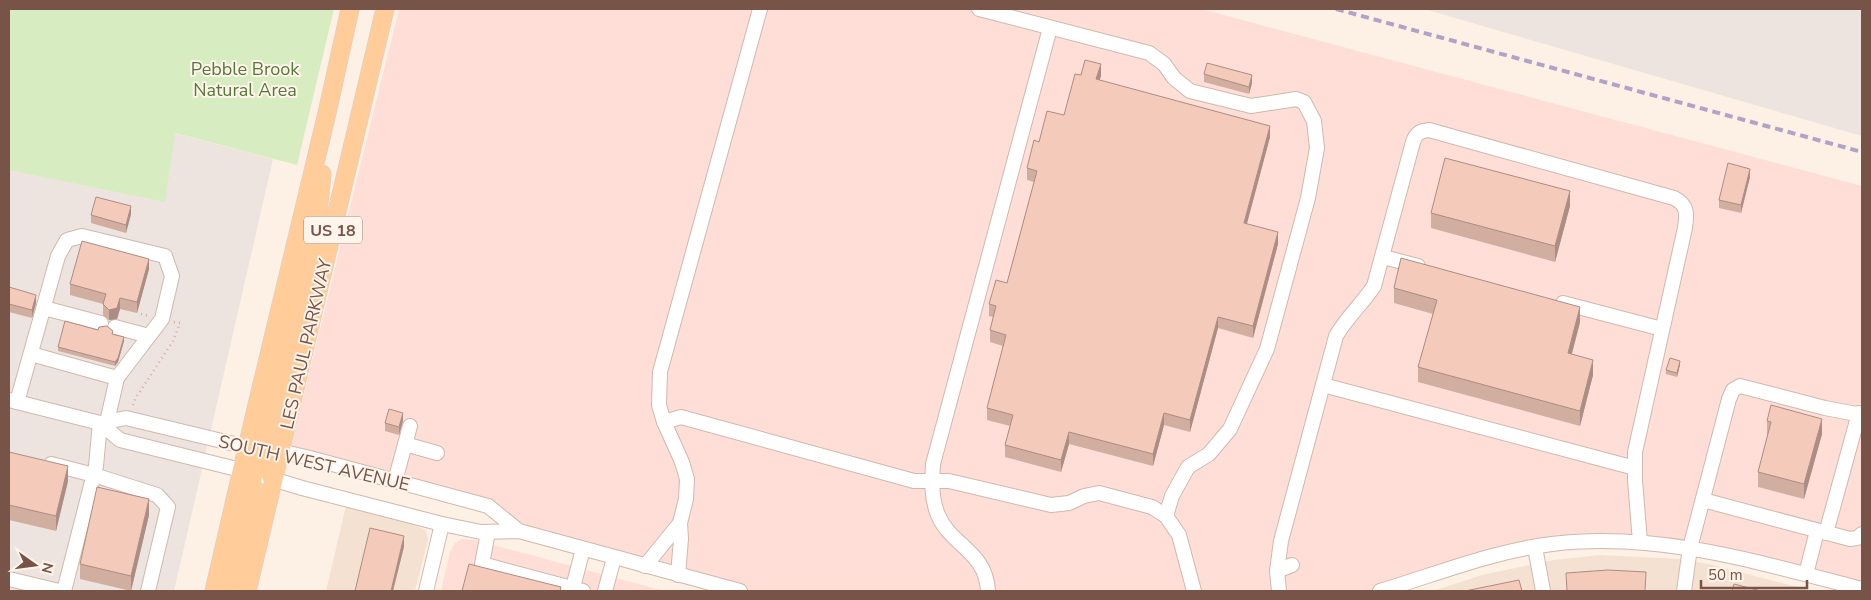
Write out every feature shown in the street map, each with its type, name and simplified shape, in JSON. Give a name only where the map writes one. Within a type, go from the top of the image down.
[{"type":"main road","name":"LES PAUL PARKWAY","points":[[247,591],[273,480],[264,449],[328,112],[350,9]]},
{"type":"main road","name":"LES PAUL PARKWAY","points":[[264,449],[385,9]]},
{"type":"main road","points":[[214,591],[248,472],[252,461],[264,449]]},
{"type":"main road","points":[[230,591],[249,510],[248,472]]},
{"type":"street","points":[[678,575],[681,539],[680,523],[686,500],[687,480],[680,456],[664,422],[659,405],[660,372],[760,9]]},
{"type":"street","points":[[980,9],[1149,53],[1164,64],[1174,78],[1190,91],[1250,106],[1296,99],[1304,102],[1314,121],[1317,148],[1308,198],[1267,349],[1230,429],[1209,454],[1188,467],[1172,496],[1166,516]]},
{"type":"street","points":[[988,591],[988,584],[983,570],[975,556],[946,529],[938,515],[933,499],[932,480],[937,448],[1050,28]]},
{"type":"street","points":[[1279,591],[1278,559],[1288,514],[1336,336],[1352,312],[1365,299],[1374,286],[1416,134],[1421,131],[1429,130],[1442,133],[1674,198],[1681,201],[1686,208],[1687,216],[1635,452],[1640,542]]},
{"type":"street","points":[[13,401],[31,354],[58,256],[67,240],[82,236],[165,256],[172,276],[162,319],[118,378],[104,422],[94,475],[64,591]]},
{"type":"street","points":[[1383,257],[1431,269]]},
{"type":"street","points":[[1547,299],[1662,329]]},
{"type":"street","points":[[44,308],[101,324]]},
{"type":"street","points":[[115,327],[149,336]]},
{"type":"street","points":[[31,354],[118,378]]},
{"type":"street","points":[[1323,385],[1353,397],[1466,428],[1635,468]]},
{"type":"street","points":[[1684,591],[1690,548],[1729,399],[1733,390],[1740,386],[1825,408],[1861,414],[1806,574]]},
{"type":"street","name":"SOUTH WEST AVENUE","points":[[13,401],[104,422],[126,418],[395,481],[488,506],[519,531]]},
{"type":"street","points":[[664,422],[681,417],[914,481],[949,481],[1051,505],[1069,503],[1084,496],[1099,493],[1152,507],[1166,516],[1179,535],[1194,591]]},
{"type":"street","name":"SOUTH WEST AVENUE","points":[[104,422],[120,440],[442,524],[481,532],[519,531],[678,575],[715,588],[740,591]]},
{"type":"street","points":[[395,481],[410,426]]},
{"type":"street","points":[[405,444],[437,453]]},
{"type":"street","points":[[37,461],[94,475],[157,495],[168,507],[148,591]]},
{"type":"street","points":[[1703,500],[1850,539],[1862,534]]},
{"type":"street","points":[[645,566],[680,523]]},
{"type":"street","points":[[426,591],[442,524]]},
{"type":"street","points":[[488,532],[482,564],[576,590],[583,549]]},
{"type":"street","points":[[1380,591],[1397,589],[1468,563],[1535,547],[1592,541],[1640,542],[1690,548],[1806,574],[1862,589]]},
{"type":"street","points":[[1535,547],[1543,591]]},
{"type":"street","points":[[605,591],[614,558]]},
{"type":"street","points":[[1277,571],[1292,565]]},
{"type":"street","points":[[10,584],[59,591]]},
{"type":"path","points":[[134,405],[173,341],[180,324],[141,314]]},
{"type":"shaded area","points":[[399,9],[1201,9],[1862,186],[1862,588],[1726,554],[1550,542],[1375,591],[745,591],[519,529],[491,505],[290,451]]},
{"type":"shaded area","points":[[1424,9],[1862,9],[1862,136]]},
{"type":"shaded area","points":[[9,90],[273,159],[174,591],[9,591]]},
{"type":"shaded area","points":[[346,506],[412,524],[426,530],[428,540],[415,591],[326,591]]},
{"type":"shaded area","points":[[462,539],[474,540],[664,591],[441,591],[450,552],[455,543]]},
{"type":"shaded area","points":[[1601,555],[1678,559],[1709,564],[1812,591],[1433,591],[1482,575],[1554,560]]},
{"type":"green space","name":"Pebble Brook Natural Area","points":[[9,9],[334,9],[297,165],[175,133],[165,202],[9,170]]},
{"type":"building","points":[[1085,60],[1101,64],[1096,79],[1270,126],[1244,223],[1278,232],[1253,326],[1218,317],[1190,420],[1164,413],[1153,454],[1069,432],[1061,460],[1005,445],[1013,415],[987,408],[1006,335],[990,330],[996,306],[989,304],[996,280],[1007,283],[1037,171],[1027,168],[1034,140],[1039,142],[1047,111],[1064,115],[1075,74],[1081,75]]},
{"type":"building","points":[[1207,63],[1252,75],[1249,87],[1204,74]]},
{"type":"building","points":[[1445,158],[1570,191],[1555,246],[1431,213]]},
{"type":"building","points":[[1728,163],[1750,169],[1741,205],[1719,200]]},
{"type":"building","points":[[96,197],[131,206],[126,225],[91,215]]},
{"type":"building","points":[[82,241],[149,259],[137,302],[120,298],[117,308],[109,310],[103,304],[106,294],[70,284]]},
{"type":"building","points":[[1401,258],[1580,307],[1568,353],[1593,360],[1580,411],[1418,367],[1437,300],[1394,288]]},
{"type":"building","points":[[9,287],[36,295],[32,310],[9,304]]},
{"type":"building","points":[[65,321],[98,330],[99,327],[107,326],[113,331],[112,334],[124,337],[115,362],[58,347]]},
{"type":"building","points":[[1670,358],[1680,361],[1677,373],[1666,370]]},
{"type":"building","points":[[1771,405],[1822,419],[1804,484],[1758,472],[1771,422],[1767,421]]},
{"type":"building","points":[[389,409],[403,413],[399,427],[385,423]]},
{"type":"building","points":[[9,452],[68,466],[56,516],[9,505]]},
{"type":"building","points":[[97,487],[149,499],[131,576],[80,564]]},
{"type":"building","points":[[370,528],[404,536],[391,591],[355,591]]},
{"type":"building","points":[[469,564],[561,587],[560,591],[462,591]]},
{"type":"building","points":[[1608,570],[1646,572],[1645,591],[1567,591],[1566,573]]},
{"type":"building","points":[[1519,580],[1522,591],[1465,591]]},
{"type":"building","points":[[1734,584],[1761,591],[1732,591]]},
{"type":"railway","points":[[1336,9],[1862,152]]}]
